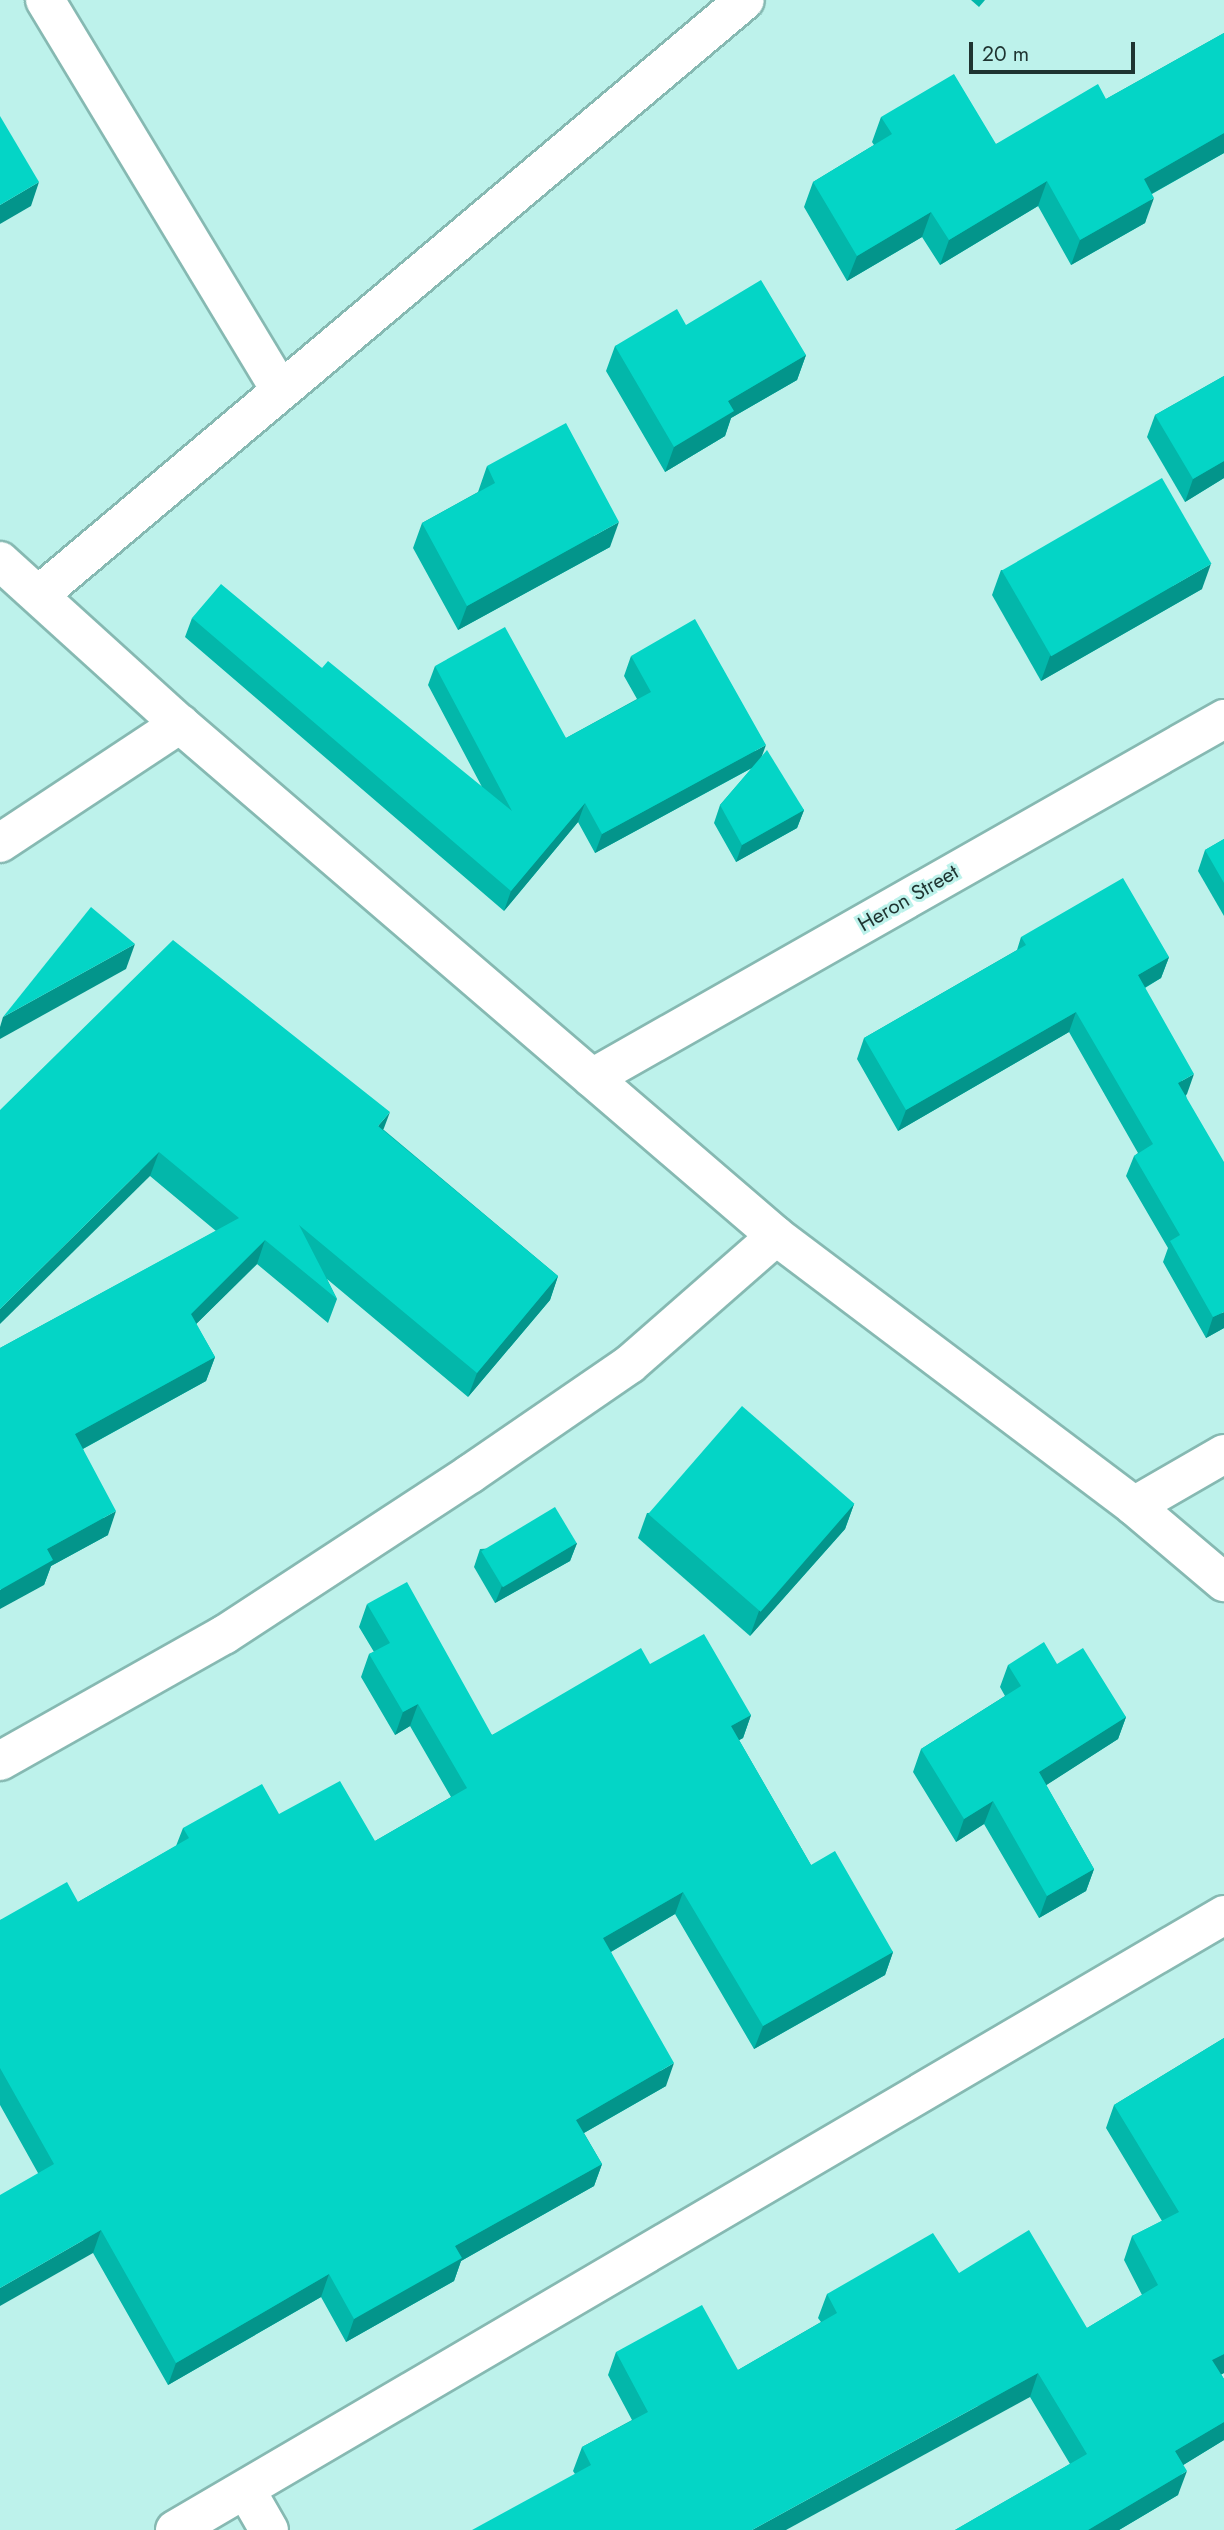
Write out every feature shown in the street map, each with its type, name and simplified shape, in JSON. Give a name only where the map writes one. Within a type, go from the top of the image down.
[{"type":"street","points":[[45,0],[280,389]]},
{"type":"street","points":[[41,593],[745,0]]},
{"type":"street","points":[[0,561],[41,593],[180,724],[776,1236],[1134,1506],[1224,1582]]},
{"type":"street","name":"Heron Street","points":[[592,1077],[1224,719]]},
{"type":"street","points":[[0,842],[180,724]]},
{"type":"street","points":[[0,1761],[224,1635],[470,1474],[630,1364],[776,1236]]},
{"type":"street","points":[[1134,1506],[1224,1454]]},
{"type":"street","points":[[175,2530],[1224,1915]]},
{"type":"street","points":[[246,2490],[269,2530]]},
{"type":"building","points":[[1224,33],[1224,133],[1144,179],[1154,198],[1080,240],[1047,181],[949,240],[931,212],[857,256],[813,182],[892,134],[881,117],[954,74],[996,144],[1098,84],[1106,99]]},
{"type":"building","points":[[0,116],[39,182],[0,205]]},
{"type":"building","points":[[761,280],[806,355],[728,401],[734,411],[674,447],[615,346],[677,309],[686,325]]},
{"type":"building","points":[[1224,376],[1224,461],[1193,479],[1155,415]]},
{"type":"building","points":[[566,423],[619,522],[467,606],[422,523],[495,483],[487,466]]},
{"type":"building","points":[[1162,478],[1212,564],[1051,656],[1002,570]]},
{"type":"building","points":[[221,584],[322,668],[328,661],[512,811],[435,666],[505,627],[566,738],[651,692],[631,656],[695,619],[766,745],[602,834],[585,803],[511,891],[192,618]]},
{"type":"building","points":[[767,750],[804,810],[742,845],[720,805]]},
{"type":"building","points":[[1224,839],[1224,883],[1205,850]]},
{"type":"building","points":[[1123,878],[1169,957],[1138,975],[1194,1074],[1178,1083],[1224,1162],[1224,1312],[1213,1317],[1170,1241],[1180,1235],[1134,1156],[1153,1144],[1076,1012],[906,1110],[864,1038],[1026,945],[1021,937]]},
{"type":"building","points":[[91,907],[135,944],[3,1017]]},
{"type":"building","points":[[173,940],[390,1112],[378,1126],[558,1276],[477,1373],[299,1225],[337,1299],[265,1240],[191,1314],[215,1357],[75,1434],[116,1511],[47,1549],[53,1560],[0,1590],[0,1348],[239,1218],[159,1152],[0,1309],[0,1110]]},
{"type":"building","points":[[742,1406],[854,1504],[761,1612],[648,1514]]},
{"type":"building","points":[[555,1507],[577,1543],[503,1587],[481,1551]]},
{"type":"building","points":[[407,1582],[492,1735],[641,1648],[650,1664],[704,1634],[751,1715],[731,1726],[811,1865],[835,1851],[893,1952],[763,2026],[683,1892],[603,1938],[674,2063],[576,2120],[602,2164],[455,2246],[462,2258],[354,2319],[329,2274],[176,2363],[101,2230],[0,2288],[0,2195],[54,2164],[0,2068],[0,1920],[67,1882],[78,1902],[189,1838],[183,1828],[262,1784],[279,1814],[340,1781],[375,1841],[467,1788],[418,1704],[403,1712],[369,1654],[390,1643],[367,1604]]},
{"type":"building","points":[[1044,1642],[1057,1664],[1083,1648],[1126,1717],[1039,1772],[1094,1869],[1047,1896],[993,1801],[964,1819],[921,1749],[1021,1686],[1008,1665]]},
{"type":"building","points":[[1224,2038],[1224,2354],[1212,2360],[1224,2379],[1224,2422],[1175,2451],[1187,2471],[1088,2530],[955,2530],[1087,2454],[1038,2373],[752,2530],[472,2530],[591,2465],[582,2447],[648,2412],[616,2352],[702,2305],[738,2370],[837,2313],[827,2294],[933,2233],[959,2273],[1029,2230],[1087,2328],[1158,2285],[1132,2236],[1179,2212],[1114,2105]]}]
